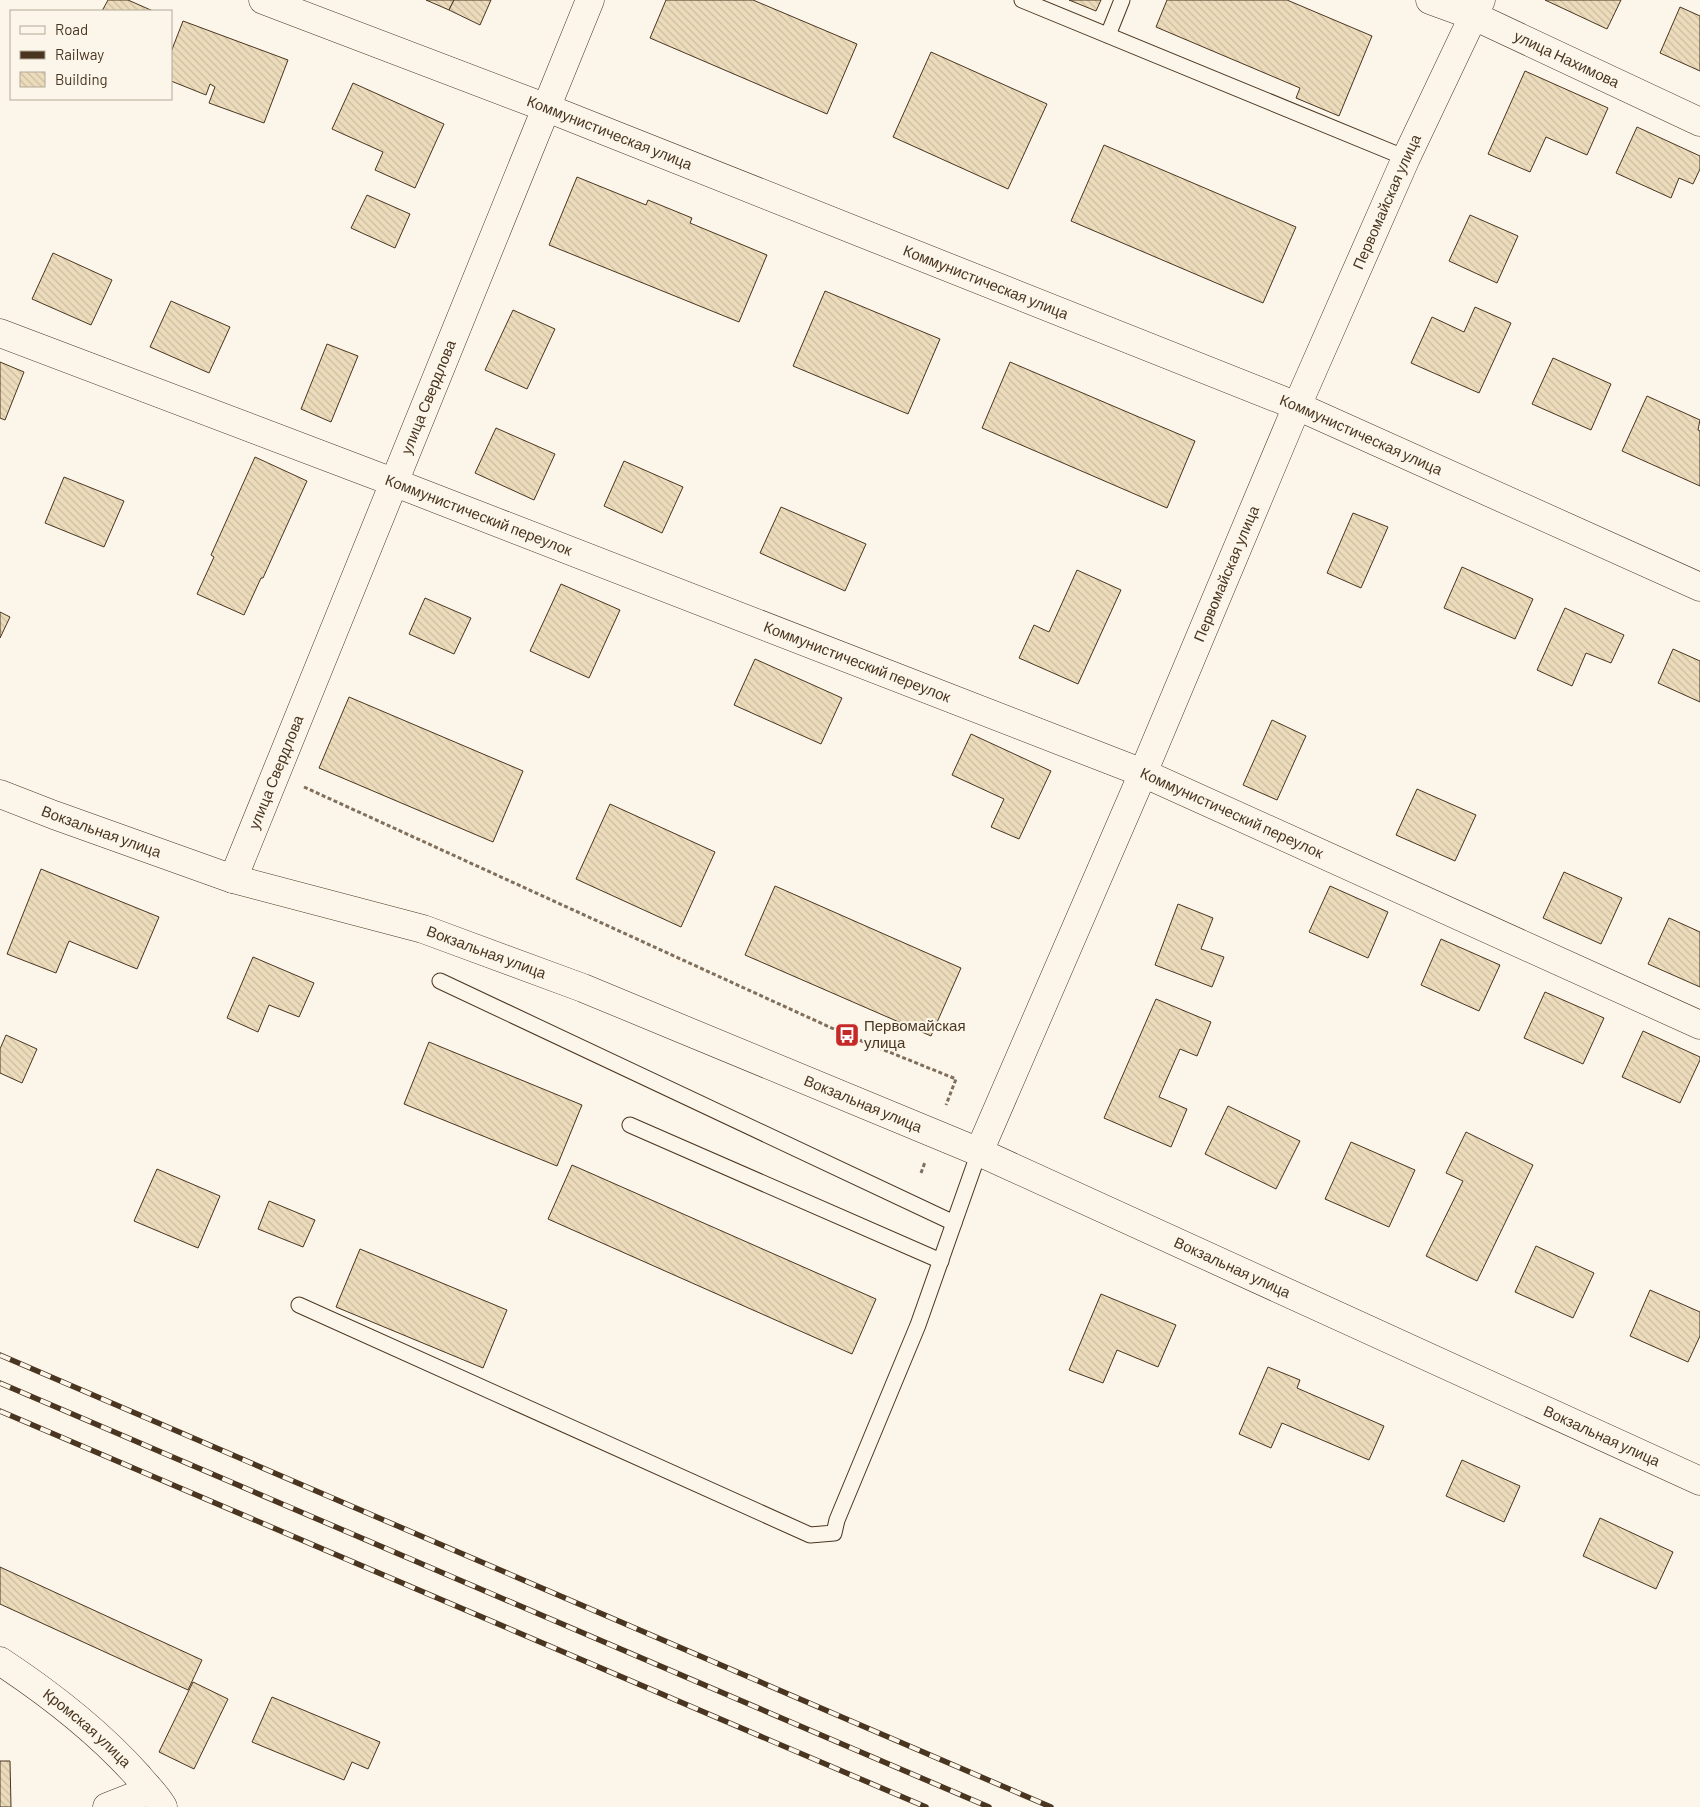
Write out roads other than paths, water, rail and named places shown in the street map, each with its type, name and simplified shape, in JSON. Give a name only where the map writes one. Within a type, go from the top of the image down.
[{"type":"street","name":"Коммунистическая улица","points":[[263,0],[547,108],[1297,406],[1700,587]]},
{"type":"street","name":"улица Свердлова","points":[[233,879],[590,0]]},
{"type":"street","name":"улица Нахимова","points":[[1430,0],[1478,8],[1700,122]]},
{"type":"street","name":"Первомайская улица","points":[[979,1152],[1143,773],[1297,406],[1406,158],[1478,8]]},
{"type":"street","name":"Коммунистический переулок","points":[[0,333],[393,482],[1143,773],[1700,1025]]},
{"type":"street","name":"Вокзальная улица","points":[[0,794],[233,879],[432,932],[583,988],[936,1133],[1700,1480]]},
{"type":"street","name":"Кромская улица","points":[[0,1661],[34,1684],[103,1740],[157,1798]]},
{"type":"street","points":[[107,1807],[157,1798]]},
{"type":"lane","points":[[1022,0],[1406,158]]},
{"type":"lane","points":[[1108,35],[1122,0]]},
{"type":"lane","points":[[440,981],[954,1223]]},
{"type":"lane","points":[[630,1125],[941,1261]]},
{"type":"lane","points":[[299,1305],[810,1535],[834,1533],[837,1520],[918,1325],[979,1152]]},
{"type":"railway","points":[[0,1355],[1051,1807]]},
{"type":"railway","points":[[0,1383],[989,1807]]},
{"type":"railway","points":[[0,1411],[926,1807]]},
{"type":"place","name":"Первомайская улица","points":[[847,1035]]}]
